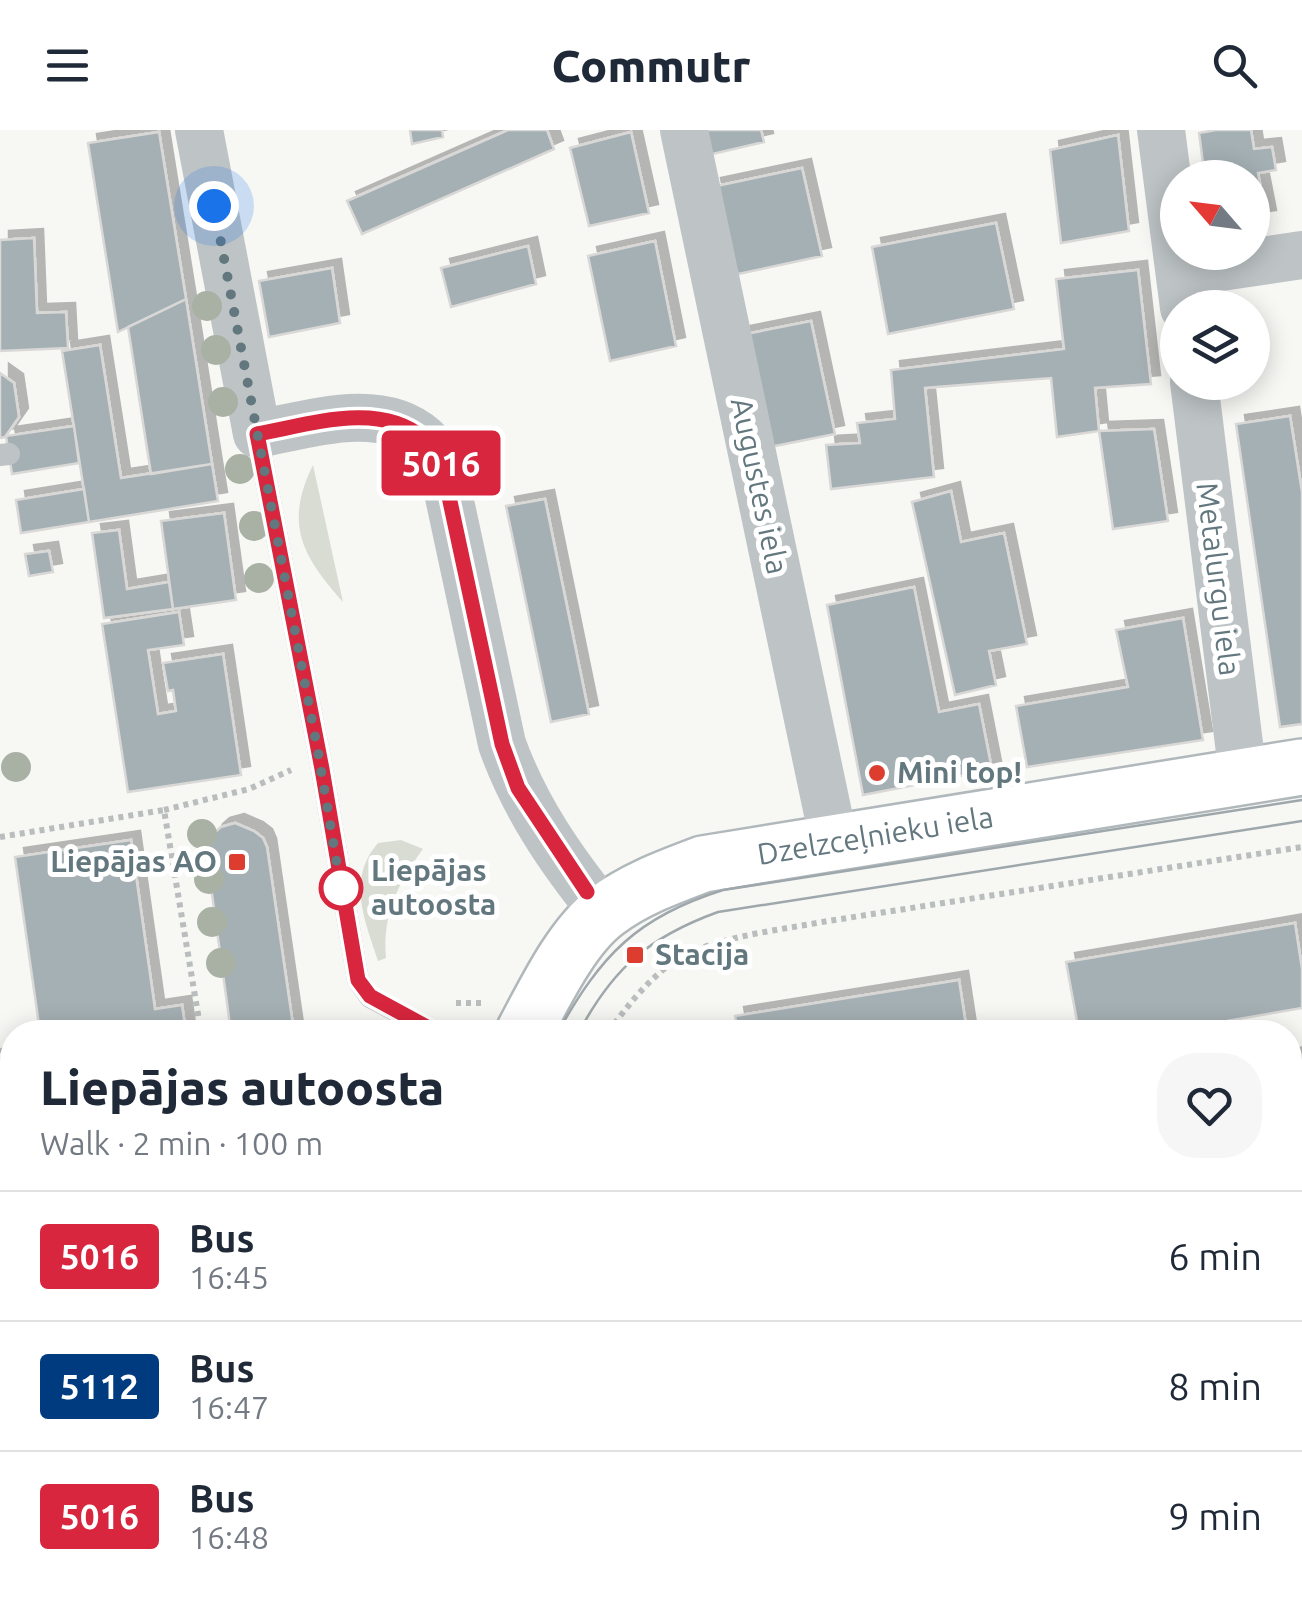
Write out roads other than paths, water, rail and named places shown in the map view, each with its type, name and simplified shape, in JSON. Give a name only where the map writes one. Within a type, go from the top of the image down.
[{"type":"street","points":[[200,130],[257,434],[350,417],[394,422],[424,439],[442,464],[502,744],[518,788],[571,873],[603,912]]},
{"type":"street","name":"Augustes iela","points":[[684,130],[834,842]]},
{"type":"street","points":[[1160,130],[1182,290],[1302,256]]},
{"type":"street","name":"Metalurgu iela","points":[[1196,400],[1243,776]]},
{"type":"street","name":"Dzelzceļnieku iela","points":[[505,1018],[572,951],[603,912],[652,883],[703,864],[1302,767]]},
{"type":"lane","points":[[257,434],[358,980],[370,996],[414,1020]]},
{"type":"tram line","points":[[565,1020],[590,981],[624,942],[667,913],[723,890],[1302,800]]},
{"type":"tram line","points":[[586,1020],[605,990],[635,957],[672,932],[718,912],[1302,821]]},
{"type":"place","name":"Mini top!","points":[[877,773]]},
{"type":"place","name":"Liepājas AO","points":[[237,862]]},
{"type":"place","name":"Liepājas autoosta","points":[[341,888]]},
{"type":"place","name":"Stacija","points":[[635,955]]}]
